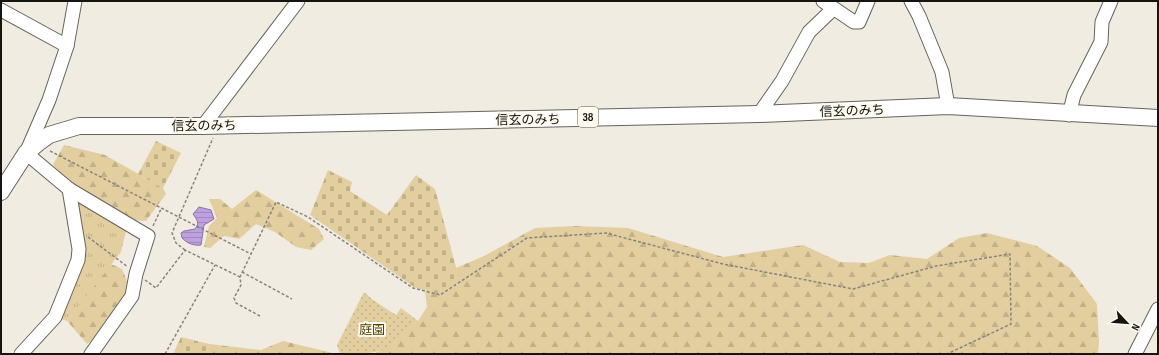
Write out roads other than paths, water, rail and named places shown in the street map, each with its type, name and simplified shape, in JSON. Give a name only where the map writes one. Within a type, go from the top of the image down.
[{"type":"main road","name":"信玄のみち","points":[[32,148],[49,135],[79,126],[203,126],[759,114],[948,106],[1069,115],[1158,118]]},
{"type":"main road","name":"38","points":[[1,192],[32,148]]},
{"type":"street","points":[[75,1],[67,46],[32,148],[69,190],[148,236],[136,274],[132,296],[91,354]]},
{"type":"street","points":[[203,126],[298,1]]},
{"type":"street","points":[[759,114],[782,82],[809,32],[828,5],[854,22],[859,22],[868,1]]},
{"type":"street","points":[[911,1],[919,16],[942,72],[948,106]]},
{"type":"street","points":[[1069,115],[1074,94],[1101,42],[1102,22],[1111,1]]},
{"type":"street","points":[[1,10],[67,46]]},
{"type":"street","points":[[21,354],[55,317],[78,260],[79,249],[77,228],[69,190]]},
{"type":"street","points":[[1135,354],[1158,309]]},
{"type":"park label","name":"庭園","points":[[372,329]]}]
